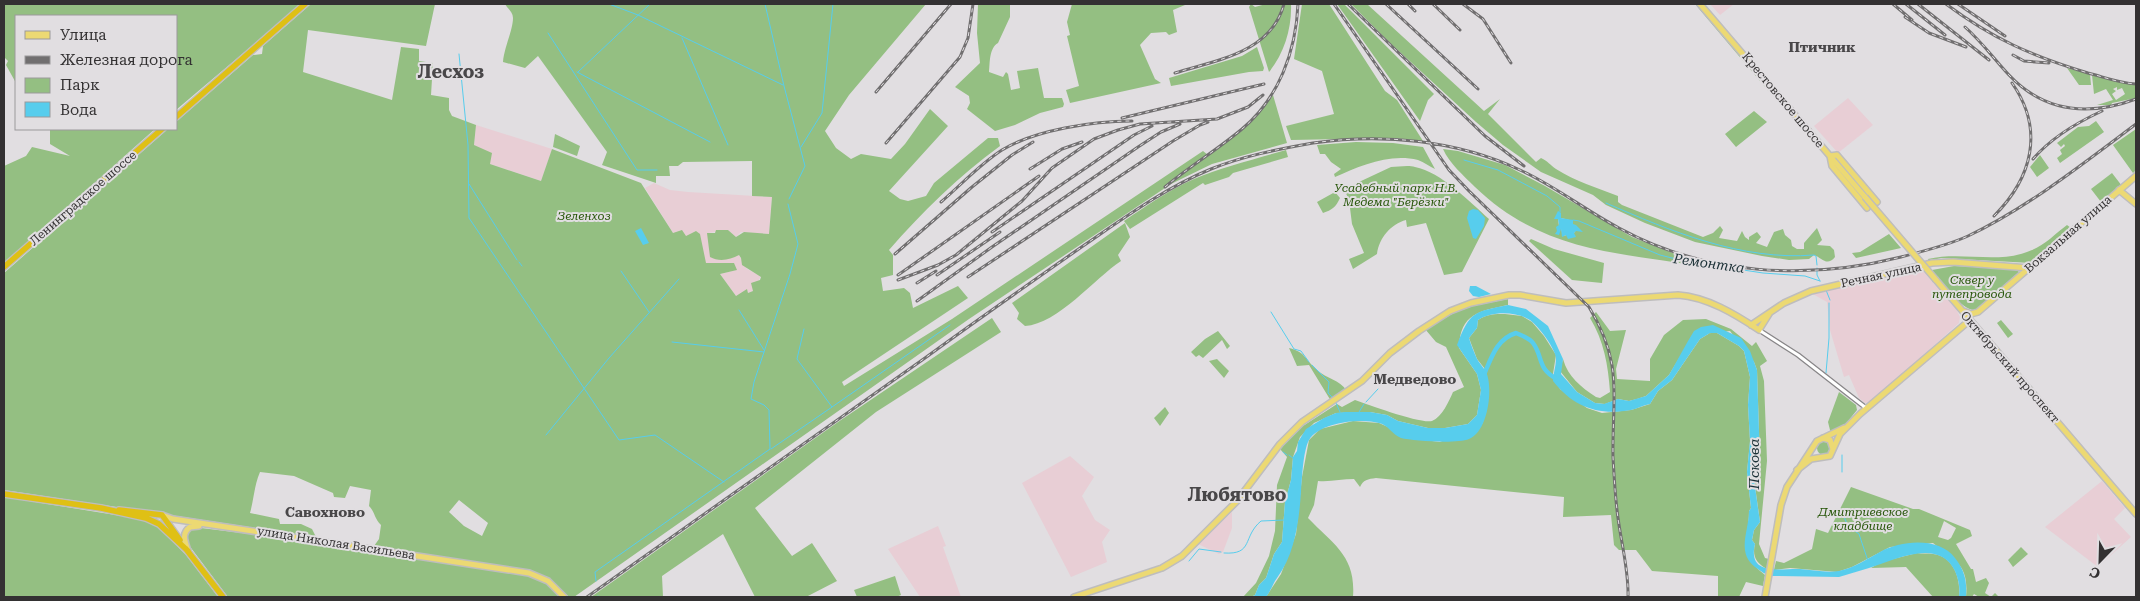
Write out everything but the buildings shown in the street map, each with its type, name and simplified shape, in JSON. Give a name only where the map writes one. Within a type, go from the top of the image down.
[{"type":"highway","points":[[178,115],[305,4]]},
{"type":"highway","name":"Ленинградское шоссе","points":[[4,267],[161,130]]},
{"type":"highway","points":[[4,494],[101,508],[151,520],[159,524],[188,551]]},
{"type":"highway","name":"улица Николая Васильева","points":[[101,508],[166,518]]},
{"type":"highway","points":[[166,518],[223,597]]},
{"type":"main road","name":"Крестовское шоссе","points":[[1700,4],[1865,197]]},
{"type":"main road","points":[[1867,208],[1832,166],[1830,156],[1837,155],[1877,202]]},
{"type":"main road","name":"Вокзальная улица","points":[[1978,312],[2136,176]]},
{"type":"main road","points":[[2119,190],[2136,204]]},
{"type":"main road","name":"Октябрьский проспект","points":[[1865,197],[2136,514]]},
{"type":"main road","name":"Речная улица","points":[[1751,325],[1784,303],[1811,291],[1932,263],[1959,262],[2029,268]]},
{"type":"main road","points":[[1074,597],[1162,568],[1182,556],[1237,501],[1292,431],[1302,422],[1362,381],[1385,357],[1419,331],[1456,308],[1509,295],[1520,295],[1566,303],[1685,296],[1711,303],[1759,330],[1769,314]]},
{"type":"main road","points":[[1962,311],[1971,314],[1978,312],[1976,327]]},
{"type":"main road","points":[[1798,470],[1811,459],[1830,456],[1837,439],[1866,408],[1970,320]]},
{"type":"main road","points":[[1765,597],[1784,495],[1816,443],[1847,427]]},
{"type":"main road","points":[[1823,438],[1832,443],[1833,450]]},
{"type":"main road","points":[[1816,443],[1815,452],[1823,458]]},
{"type":"main road","points":[[166,518],[174,538]]},
{"type":"main road","name":"улица Николая Васильева","points":[[166,518],[529,573],[548,581],[564,597]]},
{"type":"main road","points":[[188,551],[184,535],[190,526],[240,529]]},
{"type":"street","points":[[1759,330],[1798,355],[1866,408]]},
{"type":"shaded area","points":[[1710,4],[1734,4],[1720,15]]},
{"type":"shaded area","points":[[1848,98],[1873,125],[1838,153],[1814,126]]},
{"type":"shaded area","points":[[476,125],[552,149],[541,181],[490,164],[474,145]]},
{"type":"shaded area","points":[[654,183],[670,190],[772,197],[769,234],[741,232],[736,237],[728,230],[708,233],[711,257],[739,255],[747,269],[761,276],[753,291],[748,293],[747,290],[736,296],[720,274],[736,270],[734,264],[706,263],[686,236],[673,233],[645,188]]},
{"type":"shaded area","points":[[1922,270],[1956,309],[1960,317],[1959,323],[1871,402],[1865,403],[1859,398],[1849,375],[1844,377],[1830,330],[1827,302],[1811,293]]},
{"type":"shaded area","points":[[1070,456],[1094,477],[1082,496],[1095,520],[1110,530],[1102,542],[1107,562],[1071,577],[1022,483]]},
{"type":"shaded area","points":[[2102,481],[2125,508],[2114,519],[2131,537],[2098,567],[2045,527]]},
{"type":"shaded area","points":[[1232,512],[1232,528],[1223,552],[1219,554],[1198,544]]},
{"type":"shaded area","points":[[938,526],[946,546],[943,547],[961,597],[920,597],[888,549]]},
{"type":"green space","points":[[4,4],[301,4],[178,108],[178,15],[15,15],[15,81],[6,65],[8,61],[4,57]]},
{"type":"green space","name":"Зеленхоз","points":[[311,4],[435,4],[426,46],[308,30],[303,72],[392,100],[401,47],[419,49],[419,61],[433,63],[431,95],[449,98],[449,110],[452,116],[476,125],[474,145],[492,153],[490,164],[541,181],[552,149],[641,183],[673,233],[682,230],[686,236],[696,231],[700,234],[706,263],[734,263],[737,270],[720,274],[736,296],[747,289],[748,293],[753,291],[751,283],[760,280],[761,277],[742,265],[739,255],[724,260],[710,257],[707,233],[715,233],[716,230],[728,230],[736,237],[744,232],[769,234],[772,197],[752,196],[752,161],[683,162],[678,166],[669,166],[670,176],[656,176],[656,183],[602,165],[607,152],[538,56],[525,68],[503,62],[513,18],[505,4],[926,4],[849,95],[825,131],[836,148],[851,159],[861,154],[891,159],[905,144],[930,109],[948,126],[889,191],[900,199],[908,201],[926,196],[934,183],[988,138],[998,138],[1000,146],[942,195],[889,250],[893,255],[893,275],[881,278],[883,291],[904,288],[910,293],[913,308],[958,286],[968,298],[842,382],[844,386],[952,319],[1203,151],[1208,155],[1243,128],[1273,95],[1287,143],[1212,164],[1171,184],[969,319],[574,597],[569,597],[550,579],[530,570],[374,546],[379,539],[381,525],[369,506],[371,490],[350,486],[345,498],[334,497],[333,493],[294,476],[260,472],[256,482],[250,513],[279,519],[280,524],[301,524],[312,529],[316,537],[4,490],[4,273],[167,130],[178,130],[178,120],[253,55],[262,54],[263,46]],"holes":[[[459,500],[488,523],[482,536],[464,526],[449,512]]]},
{"type":"green space","points":[[978,4],[1010,4],[1010,17],[998,43],[991,52],[989,72],[1003,77],[1006,72],[1011,90],[1020,88],[1017,71],[1038,68],[1044,98],[1062,98],[1063,107],[1040,113],[1015,125],[995,131],[967,109],[970,103],[969,96],[955,87],[980,63],[977,33]]},
{"type":"green space","points":[[1072,4],[1184,4],[1173,10],[1177,32],[1169,35],[1166,32],[1151,33],[1140,45],[1155,79],[1161,83],[1070,103],[1066,90],[1079,86],[1067,36],[1070,35],[1067,22]]},
{"type":"green space","points":[[1251,4],[1255,7],[1266,4],[1291,4],[1286,40],[1279,57],[1269,72],[1249,7]]},
{"type":"green space","points":[[1302,4],[1329,4],[1385,91],[1397,100],[1423,141],[1393,138],[1291,140],[1286,126],[1334,114],[1322,71],[1294,59]]},
{"type":"green space","points":[[1337,4],[1344,4],[1434,94],[1428,100],[1420,121]]},
{"type":"green space","points":[[1351,4],[1367,4],[1484,111],[1500,99],[1488,114],[1536,162],[1541,158],[1571,177],[1618,196],[1618,202],[1622,205],[1703,237],[1713,233],[1720,226],[1723,230],[1719,238],[1737,241],[1742,231],[1749,240],[1749,237],[1757,232],[1761,237],[1756,243],[1767,247],[1774,232],[1783,229],[1785,235],[1791,240],[1792,246],[1797,249],[1804,249],[1804,243],[1817,228],[1822,240],[1817,245],[1830,246],[1834,250],[1835,257],[1827,262],[1814,255],[1809,259],[1789,260],[1695,242],[1645,223],[1606,205],[1593,195],[1541,172],[1503,145],[1476,122],[1389,42]]},
{"type":"green space","points":[[1695,4],[1697,4],[1773,93],[1771,94]]},
{"type":"green space","points":[[1257,47],[1264,68],[1263,71],[1171,86],[1169,78],[1242,56]]},
{"type":"green space","points":[[2067,68],[2090,74],[2091,85],[2079,85]]},
{"type":"green space","points":[[2092,75],[2136,85],[2136,98],[2112,103],[2111,105],[2097,105],[2113,100],[2106,89],[2094,94]],"holes":[[[2117,87],[2117,90],[2122,88],[2125,94],[2116,100],[2112,94],[2116,91],[2113,89]]]},
{"type":"green space","points":[[1754,111],[1767,122],[1736,147],[1725,134]]},
{"type":"green space","points":[[2096,121],[2104,132],[2060,163],[2057,158],[2062,154],[2060,150],[2065,146],[2064,144],[2061,147],[2057,143],[2078,127],[2089,126]]},
{"type":"green space","points":[[2136,129],[2136,170],[2133,173],[2113,145]]},
{"type":"green space","points":[[50,130],[154,130],[4,264],[4,166],[26,156],[32,147],[70,156],[50,144]]},
{"type":"green space","points":[[555,134],[580,146],[577,156],[553,147]]},
{"type":"green space","points":[[1356,142],[1393,143],[1423,147],[1435,169],[1418,160],[1396,158],[1365,165],[1335,177],[1334,174],[1341,169],[1331,162],[1325,154],[1320,154],[1317,145]]},
{"type":"green space","points":[[1443,149],[1458,151],[1505,165],[1632,237],[1707,265],[1705,267],[1612,252],[1583,246],[1555,237],[1528,225],[1501,209],[1466,178]],"holes":[[[1561,218],[1569,220],[1576,230],[1574,233],[1563,236],[1561,228],[1557,231],[1559,226],[1558,219],[1555,219]]]},
{"type":"green space","points":[[1286,150],[1288,157],[1233,173],[1229,177],[1205,185],[1203,183],[1130,229],[1124,221],[1167,193],[1194,179]]},
{"type":"green space","points":[[2040,155],[2049,168],[2037,177],[2030,167]]},
{"type":"green space","name":"Усадебный парк Н.В. Медема \"Берёзки\"","points":[[1412,166],[1435,175],[1455,188],[1489,219],[1462,272],[1444,275],[1426,223],[1407,227],[1406,220],[1395,225],[1387,232],[1380,242],[1377,254],[1353,269],[1349,259],[1364,253],[1352,224],[1349,200],[1344,189],[1391,167]]},
{"type":"green space","points":[[2112,173],[2122,186],[2101,202],[2091,189]]},
{"type":"green space","points":[[1335,192],[1340,198],[1333,208],[1323,213],[1317,202]]},
{"type":"green space","points":[[1125,223],[1130,237],[1118,255],[1121,261],[1076,299],[1050,317],[1038,323],[1025,326],[1017,319],[1019,313],[1012,303]]},
{"type":"green space","points":[[2067,225],[2071,228],[2031,263],[1941,258],[1929,261],[1928,259],[1954,256],[2007,257],[2032,250]]},
{"type":"green space","points":[[1889,234],[1901,248],[1856,258],[1852,253],[1860,252]]},
{"type":"green space","points":[[1531,239],[1554,249],[1604,263],[1602,283],[1572,280],[1529,241]]},
{"type":"green space","name":"Сквер у путепровода","points":[[1954,266],[2016,269],[2019,272],[1976,310],[1964,306],[1958,301],[1932,270]]},
{"type":"green space","points":[[1508,299],[1508,305],[1489,309],[1473,316],[1463,327],[1460,336],[1459,348],[1477,374],[1481,390],[1477,415],[1468,424],[1445,428],[1428,428],[1398,421],[1387,415],[1370,412],[1336,413],[1314,423],[1300,437],[1293,457],[1291,480],[1285,502],[1282,542],[1274,554],[1266,578],[1259,585],[1255,595],[1243,597],[1256,583],[1269,556],[1275,531],[1277,485],[1287,457],[1280,449],[1303,426],[1337,404],[1342,407],[1355,400],[1417,420],[1432,421],[1436,419],[1445,408],[1453,392],[1464,387],[1446,347],[1436,342],[1425,329],[1454,313],[1473,306]]},
{"type":"green space","points":[[1596,312],[1610,331],[1626,330],[1616,369],[1617,379],[1650,381],[1650,359],[1664,335],[1683,320],[1706,319],[1731,329],[1752,346],[1756,342],[1767,361],[1760,366],[1764,381],[1767,461],[1759,544],[1765,558],[1769,559],[1767,569],[1756,559],[1754,552],[1755,544],[1752,540],[1754,530],[1760,522],[1754,479],[1760,462],[1757,370],[1754,362],[1730,331],[1693,335],[1669,375],[1646,396],[1629,401],[1618,399],[1605,404],[1595,403],[1577,392],[1560,371],[1563,359],[1568,371],[1590,393],[1600,398],[1610,392],[1605,354],[1599,335],[1590,318]]},
{"type":"green space","points":[[1494,314],[1522,316],[1532,322],[1556,355],[1553,374],[1560,389],[1587,408],[1602,413],[1631,410],[1650,404],[1658,391],[1672,380],[1700,339],[1710,333],[1717,333],[1744,351],[1750,377],[1748,405],[1750,441],[1747,472],[1751,508],[1749,511],[1745,546],[1749,559],[1765,575],[1763,586],[1746,582],[1739,597],[1718,597],[1718,576],[1652,571],[1636,550],[1619,550],[1614,545],[1611,515],[1563,517],[1564,497],[1376,478],[1366,480],[1360,487],[1354,479],[1318,481],[1314,505],[1308,518],[1334,544],[1347,561],[1353,583],[1353,597],[1266,597],[1281,574],[1296,534],[1302,477],[1309,440],[1320,429],[1353,421],[1379,423],[1388,427],[1400,437],[1440,442],[1483,423],[1485,369],[1477,359],[1469,338],[1477,328],[1478,320],[1481,318]]},
{"type":"green space","points":[[992,318],[1001,332],[876,412],[755,508],[792,556],[812,543],[837,581],[806,597],[755,597],[723,534],[662,576],[663,597],[591,597],[838,422]]},
{"type":"green space","points":[[2001,320],[2013,334],[2008,338],[1997,323]]},
{"type":"green space","points":[[1218,331],[1230,346],[1227,349],[1222,340],[1203,358],[1199,355],[1196,357],[1191,352],[1205,339]]},
{"type":"green space","points":[[1289,348],[1302,354],[1313,367],[1337,381],[1347,391],[1331,401],[1309,365],[1297,366]]},
{"type":"green space","points":[[1217,359],[1229,371],[1224,378],[1209,361]]},
{"type":"green space","points":[[1839,392],[1856,405],[1857,410],[1840,431],[1831,434],[1828,422]]},
{"type":"green space","points":[[1165,407],[1169,413],[1160,426],[1154,418]]},
{"type":"green space","points":[[1821,441],[1827,441],[1831,448],[1827,455],[1821,455],[1817,451],[1817,445]]},
{"type":"green space","name":"Дмитриевское кладбище","points":[[1851,487],[1913,509],[1919,509],[1970,530],[1972,536],[1956,544],[1971,569],[1973,569],[1976,582],[1986,578],[1989,583],[1985,593],[1991,597],[1979,597],[1974,594],[1972,597],[1966,597],[1963,571],[1954,560],[1933,543],[1890,547],[1852,567],[1837,572],[1790,568],[1774,570],[1776,561],[1784,563],[1812,549],[1816,529],[1828,533]],"holes":[[[1944,521],[1956,528],[1948,540],[1938,537]]]},
{"type":"green space","points":[[4,497],[134,518],[156,525],[186,555],[218,597],[4,597]]},
{"type":"green space","points":[[193,527],[330,544],[532,576],[545,581],[561,597],[228,597],[185,540],[186,533]]},
{"type":"green space","points":[[2021,547],[2028,554],[2013,567],[2008,560]]},
{"type":"green space","points":[[1917,553],[1940,556],[1951,564],[1959,583],[1959,597],[1933,597],[1906,567],[1871,568],[1881,562]]},
{"type":"green space","points":[[895,576],[901,595],[896,597],[857,597],[854,590]]},
{"type":"green space","points":[[1995,593],[1999,597],[1991,597]]},
{"type":"water","points":[[1473,209],[1478,210],[1485,218],[1484,226],[1476,239],[1473,238],[1467,218],[1469,211]]},
{"type":"water","points":[[1558,211],[1561,213],[1561,218],[1573,220],[1573,224],[1583,232],[1576,231],[1574,233],[1576,237],[1568,239],[1566,235],[1562,237],[1561,229],[1559,235],[1555,234],[1557,231],[1556,227],[1559,225],[1558,219],[1554,219]]},
{"type":"water","points":[[641,228],[649,243],[643,245],[635,231]]},
{"type":"water","points":[[1470,286],[1476,286],[1491,294],[1479,297],[1473,296],[1469,291]]},
{"type":"water","points":[[1508,305],[1526,309],[1548,326],[1563,359],[1561,374],[1577,392],[1595,403],[1604,404],[1618,399],[1629,401],[1646,396],[1669,375],[1694,331],[1701,327],[1713,325],[1741,338],[1750,351],[1757,370],[1760,462],[1754,480],[1760,522],[1754,530],[1752,540],[1755,544],[1754,555],[1756,562],[1768,568],[1834,572],[1850,568],[1880,552],[1899,545],[1909,543],[1930,544],[1948,551],[1955,558],[1965,576],[1966,597],[1959,597],[1959,587],[1955,571],[1948,561],[1938,555],[1927,553],[1903,556],[1839,577],[1773,576],[1763,573],[1749,561],[1746,555],[1745,541],[1751,508],[1747,472],[1750,441],[1748,405],[1750,377],[1744,351],[1739,346],[1717,333],[1710,333],[1700,339],[1672,380],[1658,391],[1650,404],[1619,412],[1608,412],[1588,408],[1561,390],[1553,381],[1556,360],[1548,340],[1530,320],[1518,315],[1504,313],[1490,315],[1478,320],[1477,328],[1469,338],[1477,359],[1487,375],[1489,394],[1484,421],[1475,435],[1469,439],[1445,442],[1401,438],[1382,424],[1362,421],[1331,425],[1314,434],[1309,440],[1305,451],[1297,526],[1288,559],[1266,597],[1251,597],[1255,595],[1259,585],[1266,578],[1274,554],[1282,542],[1285,502],[1291,480],[1293,457],[1297,451],[1298,442],[1306,429],[1324,418],[1336,413],[1345,412],[1370,412],[1387,415],[1398,421],[1428,428],[1445,428],[1468,424],[1477,415],[1481,390],[1477,374],[1457,345],[1466,325],[1475,315],[1488,309]]},
{"type":"waterway","points":[[609,4],[638,15],[783,85]]},
{"type":"waterway","points":[[578,72],[650,4]]},
{"type":"waterway","points":[[765,4],[805,166],[789,199]]},
{"type":"waterway","points":[[801,147],[822,113],[833,4]]},
{"type":"waterway","points":[[548,33],[637,170],[657,170]]},
{"type":"waterway","points":[[682,38],[728,145]]},
{"type":"waterway","points":[[459,54],[468,145],[469,218],[619,440],[655,435],[724,482]]},
{"type":"waterway","points":[[577,72],[710,142]]},
{"type":"waterway","points":[[1464,160],[1498,170],[1547,196],[1560,207],[1560,212]]},
{"type":"waterway","points":[[469,184],[517,260]]},
{"type":"waterway","points":[[1606,203],[1655,224],[1707,242],[1733,249],[1760,253],[1787,256],[1814,255],[1816,256],[1817,265]]},
{"type":"waterway","points":[[596,581],[595,572],[770,449],[769,410],[764,405],[751,399],[754,382],[798,244],[788,204]]},
{"type":"waterway","name":"Ремонтка","points":[[1573,220],[1660,255],[1684,261],[1763,273],[1805,276],[1820,281]]},
{"type":"waterway","points":[[519,262],[522,266]]},
{"type":"waterway","points":[[1817,268],[1817,275],[1820,281]]},
{"type":"waterway","points":[[621,271],[649,312]]},
{"type":"waterway","points":[[546,435],[609,358],[679,279]]},
{"type":"waterway","name":"Ремонтка","points":[[1826,290],[1830,300]]},
{"type":"waterway","name":"Ремонтка","points":[[1826,373],[1829,303]]},
{"type":"waterway","points":[[739,310],[764,350]]},
{"type":"waterway","points":[[1271,312],[1294,349],[1301,351],[1309,362]]},
{"type":"waterway","points":[[832,407],[950,325]]},
{"type":"waterway","points":[[771,449],[832,407],[797,359],[804,329]]},
{"type":"waterway","name":"Пскова","points":[[1483,377],[1495,350],[1504,340],[1516,333],[1533,343],[1543,367],[1557,379]]},
{"type":"waterway","points":[[672,342],[764,352]]},
{"type":"waterway","points":[[1312,365],[1329,382],[1328,393],[1334,399]]},
{"type":"waterway","points":[[1366,402],[1378,389]]},
{"type":"waterway","points":[[1336,403],[1340,412]]},
{"type":"waterway","points":[[1359,412],[1364,404]]},
{"type":"waterway","points":[[1283,452],[1287,455]]},
{"type":"waterway","points":[[1289,455],[1294,459]]},
{"type":"waterway","name":"Ремонтка","points":[[1842,455],[1842,472]]},
{"type":"waterway","name":"Ремонтка","points":[[1841,510],[1848,526],[1859,534],[1868,561]]},
{"type":"waterway","points":[[1224,553],[1233,553],[1244,548],[1251,533],[1261,521],[1285,520]]},
{"type":"waterway","points":[[1189,561],[1199,549],[1221,552]]},
{"type":"railway","points":[[876,92],[951,4]]},
{"type":"railway","points":[[886,143],[960,57],[968,38],[973,4]]},
{"type":"railway","points":[[1175,73],[1224,58],[1255,44],[1267,34],[1277,21],[1284,4]]},
{"type":"railway","points":[[1165,187],[1242,129],[1266,103],[1283,72],[1289,56],[1297,22],[1298,4]]},
{"type":"railway","points":[[1334,4],[1449,170],[1589,307],[1600,328],[1612,364],[1614,380],[1614,477],[1628,597]]},
{"type":"railway","points":[[1348,4],[1485,136],[1524,166]]},
{"type":"railway","points":[[1386,4],[1478,89]]},
{"type":"railway","points":[[1408,4],[1415,11]]},
{"type":"railway","points":[[1433,4],[1460,30]]},
{"type":"railway","points":[[1463,4],[1483,19],[1511,63]]},
{"type":"railway","points":[[1893,4],[1912,20]]},
{"type":"railway","points":[[1906,4],[1945,35]]},
{"type":"railway","points":[[1918,4],[1989,60]]},
{"type":"railway","points":[[1946,4],[1997,37],[2031,53],[2088,73],[2136,84]]},
{"type":"railway","points":[[1958,4],[2005,36]]},
{"type":"railway","points":[[1905,17],[1929,33],[1966,47]]},
{"type":"railway","points":[[1965,27],[2023,88],[2053,104],[2069,108],[2102,108],[2136,99]]},
{"type":"railway","points":[[2013,55],[2024,61],[2049,63]]},
{"type":"railway","points":[[1994,216],[2017,186],[2025,170],[2030,153],[2031,136],[2028,118],[2022,101],[2012,83]]},
{"type":"railway","points":[[1122,118],[1264,84]]},
{"type":"railway","points":[[898,280],[938,265],[956,255],[1022,201],[1052,168],[1094,139],[1140,124],[1217,119],[1248,107],[1263,95]]},
{"type":"railway","points":[[2033,159],[2064,132],[2102,111]]},
{"type":"railway","points":[[941,202],[986,162],[1015,143],[1065,128],[1117,121],[1132,121]]},
{"type":"railway","points":[[968,277],[1173,141],[1208,122]]},
{"type":"railway","points":[[917,301],[1138,147],[1161,132],[1180,124]]},
{"type":"railway","points":[[587,597],[1129,214],[1177,185],[1236,160],[1261,153],[1339,140],[1392,139],[1445,146],[1471,152],[1520,170],[1545,183],[1606,221],[1652,244],[1686,256],[1721,264],[1793,271],[1865,265],[1951,243],[1968,236],[2033,199],[2136,124]]},
{"type":"railway","points":[[992,232],[1134,135],[1152,126]]},
{"type":"railway","points":[[895,254],[972,187],[1012,155],[1033,142]]},
{"type":"railway","points":[[1030,169],[1062,149],[1082,142]]},
{"type":"railway","points":[[898,275],[1039,176]]},
{"type":"railway","points":[[937,275],[1000,232]]},
{"type":"railway","points":[[917,283],[936,271]]},
{"type":"district","name":"Птичник","points":[[1822,47]]},
{"type":"district","name":"Лесхоз","points":[[451,72]]},
{"type":"district","name":"Медведово","points":[[1415,379]]},
{"type":"district","name":"Любятово","points":[[1237,495]]},
{"type":"district","name":"Савохново","points":[[325,512]]}]
